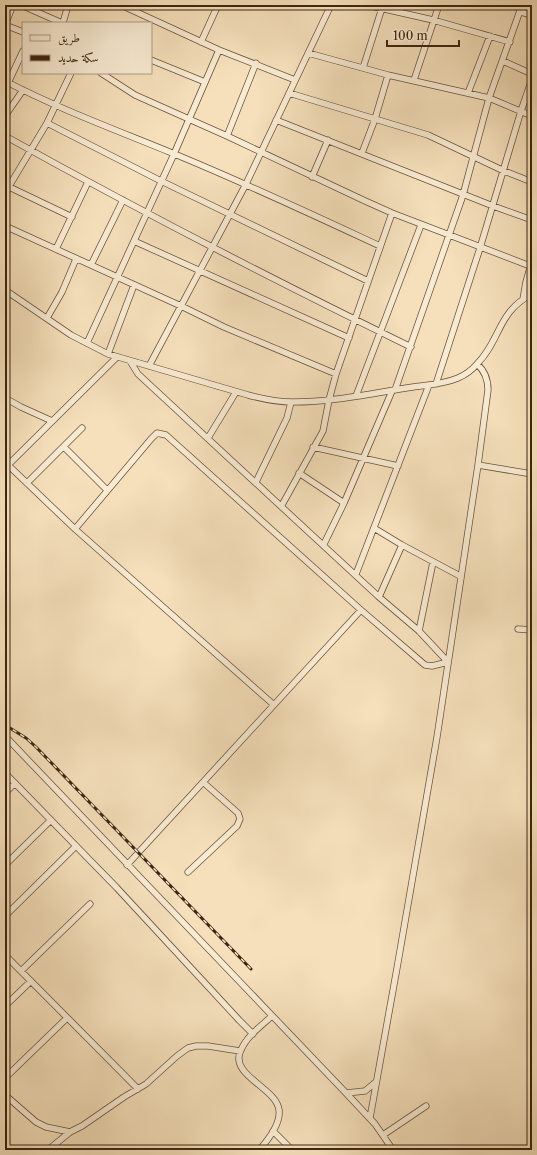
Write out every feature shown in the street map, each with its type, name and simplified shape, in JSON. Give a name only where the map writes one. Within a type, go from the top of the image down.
[{"type":"street","points":[[13,5],[5,25],[22,32]]},
{"type":"street","points":[[21,5],[60,22]]},
{"type":"street","points":[[62,22],[68,5]]},
{"type":"street","points":[[121,5],[219,50],[295,80]]},
{"type":"street","points":[[201,42],[218,5]]},
{"type":"street","points":[[149,366],[246,184],[331,5]]},
{"type":"street","points":[[367,5],[433,20],[510,42]]},
{"type":"street","points":[[414,80],[439,5]]},
{"type":"street","points":[[324,544],[344,503],[411,347],[463,195],[489,98],[522,5]]},
{"type":"street","points":[[364,68],[382,8]]},
{"type":"street","points":[[520,12],[532,15]]},
{"type":"street","points":[[468,93],[490,36]]},
{"type":"street","points":[[87,343],[174,154],[219,50]]},
{"type":"street","points":[[22,53],[7,82],[56,105],[246,184],[380,246]]},
{"type":"street","points":[[308,53],[388,75],[489,98],[532,116]]},
{"type":"street","points":[[152,60],[205,82]]},
{"type":"street","points":[[503,61],[532,74]]},
{"type":"street","points":[[227,136],[256,64]]},
{"type":"street","points":[[5,193],[7,186],[47,123],[71,74]]},
{"type":"street","points":[[102,74],[131,94],[227,136],[312,177],[392,213],[480,248],[531,265],[523,299]]},
{"type":"street","points":[[362,153],[376,119],[388,75]]},
{"type":"street","points":[[436,384],[532,79]]},
{"type":"street","points":[[5,116],[23,90]]},
{"type":"street","points":[[290,93],[428,135],[504,171],[532,182]]},
{"type":"street","points":[[276,120],[362,153],[463,195],[532,220]]},
{"type":"street","points":[[47,123],[368,281]]},
{"type":"street","points":[[5,136],[88,182],[251,268],[411,347]]},
{"type":"street","points":[[312,177],[328,140]]},
{"type":"street","points":[[56,249],[88,182]]},
{"type":"street","points":[[7,186],[72,216]]},
{"type":"street","points":[[91,265],[123,200]]},
{"type":"street","points":[[282,506],[323,431],[336,374],[392,213]]},
{"type":"street","points":[[356,396],[422,225]]},
{"type":"street","points":[[5,226],[224,327],[336,374]]},
{"type":"street","points":[[134,241],[349,338]]},
{"type":"street","points":[[47,318],[62,292],[76,258]]},
{"type":"street","points":[[108,354],[134,285]]},
{"type":"street","points":[[5,290],[71,334],[108,354],[266,400],[291,402],[329,400],[393,391],[436,384],[457,378],[467,373],[485,355],[505,317],[511,309],[532,294]]},
{"type":"street","points":[[118,357],[6,466],[27,483],[75,528],[274,705]]},
{"type":"street","points":[[130,361],[138,374],[324,544],[379,597],[419,631],[448,662]]},
{"type":"street","points":[[370,1118],[416,865],[478,465],[488,390],[486,377],[481,367],[477,364]]},
{"type":"street","points":[[356,574],[429,385]]},
{"type":"street","points":[[208,438],[236,392]]},
{"type":"street","points":[[5,398],[52,421]]},
{"type":"street","points":[[256,482],[287,418],[291,402]]},
{"type":"street","points":[[27,483],[82,428]]},
{"type":"street","points":[[75,528],[155,435],[160,433],[166,435],[361,610],[425,665],[432,666],[448,662]]},
{"type":"street","points":[[64,447],[107,490]]},
{"type":"street","points":[[313,447],[398,466]]},
{"type":"street","points":[[478,465],[532,474]]},
{"type":"street","points":[[299,473],[344,503]]},
{"type":"street","points":[[374,528],[460,576]]},
{"type":"street","points":[[379,597],[402,545]]},
{"type":"street","points":[[419,631],[433,562]]},
{"type":"street","points":[[127,865],[204,783],[361,610]]},
{"type":"street","points":[[518,629],[532,630]]},
{"type":"street","points":[[5,736],[370,1118],[393,1150]]},
{"type":"street","points":[[5,773],[184,960],[238,1020],[253,1034]]},
{"type":"street","points":[[5,793],[15,783]]},
{"type":"street","points":[[188,872],[237,826],[240,819],[238,813],[204,783]]},
{"type":"street","points":[[5,865],[51,820]]},
{"type":"street","points":[[5,916],[76,846]]},
{"type":"street","points":[[21,971],[90,904]]},
{"type":"street","points":[[5,954],[138,1089]]},
{"type":"street","points":[[5,1006],[31,981]]},
{"type":"street","points":[[259,1150],[273,1131],[278,1119],[279,1108],[278,1104],[241,1067],[238,1059],[240,1051],[253,1034],[272,1016]]},
{"type":"street","points":[[5,1078],[67,1018]]},
{"type":"street","points":[[48,1150],[70,1132],[82,1126],[124,1096],[146,1084],[176,1056],[188,1048],[208,1046],[240,1051]]},
{"type":"street","points":[[346,1093],[365,1091],[373,1086],[378,1080]]},
{"type":"street","points":[[5,1095],[36,1122],[46,1127],[70,1132]]},
{"type":"street","points":[[383,1135],[426,1106]]},
{"type":"street","points":[[273,1131],[292,1150]]},
{"type":"railway","points":[[5,725],[26,738],[36,747],[251,969]]}]
